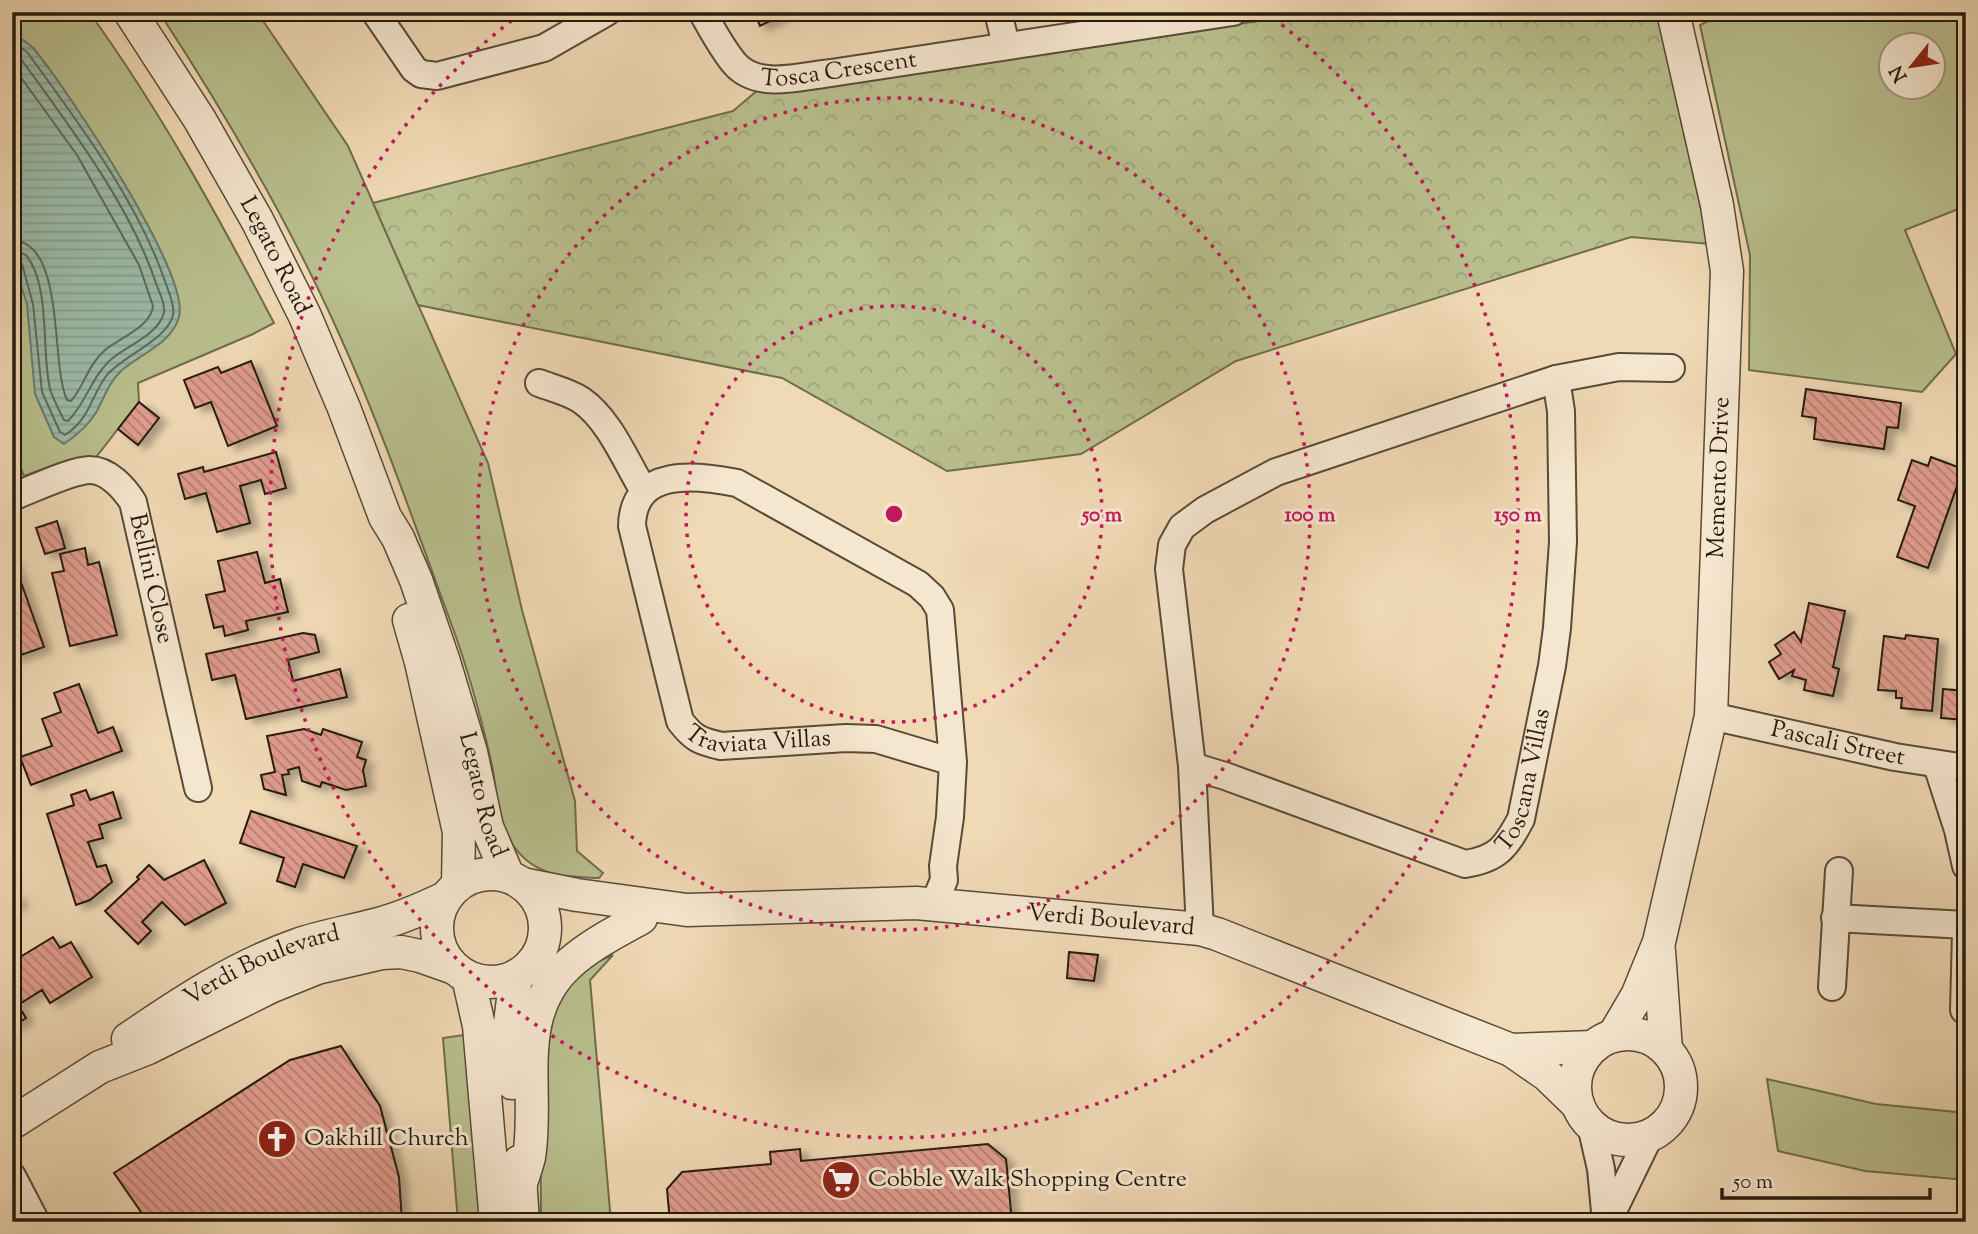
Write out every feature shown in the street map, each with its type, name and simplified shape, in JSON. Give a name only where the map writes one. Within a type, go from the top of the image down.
[{"type":"street","name":"Legato Road","points":[[130,12],[201,120],[257,220],[305,316],[344,408],[385,517],[398,538],[416,580],[471,752],[487,827],[515,880]]},
{"type":"street","points":[[375,12],[414,69],[421,74],[437,76],[544,48],[590,16]]},
{"type":"street","name":"Tosca Crescent","points":[[702,12],[737,65],[758,78],[770,79],[831,73],[1233,12]]},
{"type":"street","points":[[998,12],[1006,45]]},
{"type":"street","name":"Memento Drive","points":[[1603,1041],[1637,996],[1659,942],[1712,716],[1727,271],[1717,205],[1672,12]]},
{"type":"street","points":[[1200,929],[1192,766],[1169,569],[1172,545],[1182,527],[1205,510],[1276,472],[1556,379],[1619,368],[1671,368]]},
{"type":"street","name":"Toscana Villas","points":[[1192,766],[1465,864],[1483,861],[1500,852],[1521,818],[1552,666],[1557,628],[1563,542],[1560,411],[1556,379]]},
{"type":"street","points":[[540,383],[580,400],[595,413],[644,491],[662,481],[681,477],[706,477],[737,483],[918,584],[932,597],[940,610],[953,762],[950,817],[939,892]]},
{"type":"street","name":"Bellini Close","points":[[12,496],[89,470],[108,477],[129,495],[198,788]]},
{"type":"street","name":"Traviata Villas","points":[[644,491],[632,511],[632,526],[680,721],[691,736],[720,746],[846,738],[876,739],[953,762]]},
{"type":"street","name":"Legato Road","points":[[385,517],[386,545],[421,662],[459,832],[451,892]]},
{"type":"street","name":"Pascali Street","points":[[1712,716],[1937,765],[1966,768]]},
{"type":"street","points":[[1937,765],[1958,830],[1966,866]]},
{"type":"street","points":[[1832,987],[1839,870]]},
{"type":"street","points":[[492,874],[515,880],[534,895],[545,925],[541,947],[529,967],[516,976],[501,981],[485,982],[461,972],[443,954],[437,938],[439,911],[451,892],[478,875],[492,874]]},
{"type":"street","name":"Verdi Boulevard","points":[[515,880],[578,895],[687,910]]},
{"type":"street","name":"Verdi Boulevard","points":[[100,1067],[119,1046],[192,995],[250,964],[298,945],[416,912],[451,892]]},
{"type":"street","name":"Verdi Boulevard","points":[[541,947],[585,928],[687,910],[939,892],[967,907],[1200,929],[1511,1050],[1547,1075],[1585,1115]]},
{"type":"street","points":[[521,1183],[529,1157],[533,1025],[542,997],[567,965],[589,947],[641,918]]},
{"type":"street","points":[[1835,918],[1966,925]]},
{"type":"street","points":[[1964,1010],[1966,932]]},
{"type":"street","name":"Memento Drive","points":[[1659,942],[1666,1050]]},
{"type":"street","name":"Verdi Boulevard","points":[[12,1123],[100,1067],[148,1048],[270,987],[317,968],[382,953],[401,952],[420,956],[461,972]]},
{"type":"street","points":[[461,972],[479,1026],[496,1222]]},
{"type":"street","points":[[516,976],[510,1023],[514,1129],[523,1222]]},
{"type":"street","points":[[1642,1035],[1666,1050],[1678,1070],[1681,1081],[1680,1098],[1669,1120],[1650,1135],[1607,1222],[1601,1169],[1575,1089],[1576,1073],[1583,1059],[1603,1041],[1642,1035]]},
{"type":"street","name":"Verdi Boulevard","points":[[1511,1050],[1603,1041]]},
{"type":"street","points":[[1585,1115],[1602,1133],[1625,1140],[1650,1135]]},
{"type":"street","points":[[12,1176],[36,1222]]},
{"type":"green space","points":[[12,12],[89,12],[140,87],[187,164],[274,323],[138,383],[139,402],[93,461],[57,465],[24,476],[12,447]]},
{"type":"green space","points":[[159,12],[257,12],[348,146],[488,463],[522,610],[575,801],[577,851],[603,873],[599,878],[561,875],[539,868],[520,854],[506,833],[492,765],[463,658],[370,406],[300,252],[233,130]]},
{"type":"green space","points":[[1304,12],[1657,12],[1709,244],[1631,237],[1236,361],[1081,454],[947,471],[782,378],[418,305],[373,203],[733,111],[759,89],[787,92]]},
{"type":"green space","points":[[1726,12],[1966,12],[1966,206],[1905,230],[1956,354],[1922,392],[1749,370],[1750,255],[1700,25]]},
{"type":"green space","points":[[613,955],[590,980],[611,1222],[541,1222],[540,1053],[560,997],[583,971]]},
{"type":"green space","points":[[471,1034],[486,1222],[458,1222],[443,1038]]},
{"type":"green space","points":[[1767,1079],[1876,1104],[1966,1113],[1966,1180],[1865,1171],[1778,1151]]},
{"type":"water","points":[[12,33],[34,49],[97,139],[147,223],[166,262],[177,295],[179,317],[170,334],[122,370],[110,384],[90,421],[64,444],[54,437],[35,394],[27,304],[12,259]]},
{"type":"building","points":[[754,12],[788,12],[760,26]]},
{"type":"building","points":[[251,361],[277,426],[228,446],[211,402],[195,408],[184,380],[218,367],[221,373]]},
{"type":"building","points":[[1806,389],[1901,403],[1898,428],[1887,427],[1884,449],[1814,439],[1816,418],[1802,416]]},
{"type":"building","points":[[139,402],[159,418],[138,445],[118,429]]},
{"type":"building","points":[[276,452],[286,488],[265,494],[261,480],[240,486],[250,523],[217,532],[206,493],[185,499],[178,474],[203,467],[204,472]]},
{"type":"building","points":[[1931,457],[1963,469],[1928,568],[1897,557],[1915,506],[1898,500],[1912,460],[1928,466]]},
{"type":"building","points":[[57,521],[65,548],[45,554],[36,528]]},
{"type":"building","points":[[85,548],[88,565],[99,562],[117,635],[70,646],[52,573],[64,571],[60,554]]},
{"type":"building","points":[[257,552],[265,583],[280,579],[288,612],[246,621],[248,630],[225,636],[223,626],[214,628],[206,595],[225,591],[218,561]]},
{"type":"building","points":[[12,557],[44,647],[12,658]]},
{"type":"building","points":[[1809,603],[1845,611],[1833,667],[1839,669],[1833,696],[1804,690],[1806,680],[1792,676],[1794,670],[1779,679],[1769,662],[1781,654],[1775,645],[1794,632],[1801,642]]},
{"type":"building","points":[[303,633],[315,635],[319,652],[288,660],[293,681],[340,669],[347,697],[246,719],[235,675],[212,680],[206,654]]},
{"type":"building","points":[[1906,635],[1938,639],[1932,711],[1901,708],[1902,698],[1896,698],[1896,691],[1878,690],[1884,636],[1905,639]]},
{"type":"building","points":[[79,684],[98,733],[113,727],[122,751],[31,785],[20,757],[52,746],[42,719],[61,712],[54,693]]},
{"type":"building","points":[[1943,689],[1966,691],[1966,720],[1941,718]]},
{"type":"building","points":[[304,729],[321,735],[323,729],[362,742],[357,757],[366,760],[363,770],[366,786],[346,790],[322,782],[320,787],[302,781],[299,767],[282,775],[286,795],[264,789],[261,775],[275,772],[267,736]]},
{"type":"building","points":[[86,790],[90,800],[113,792],[121,818],[99,825],[103,838],[88,842],[97,867],[106,865],[112,882],[90,900],[76,905],[47,814],[74,805],[71,795]]},
{"type":"building","points":[[251,811],[357,846],[344,878],[303,864],[295,887],[277,881],[284,858],[240,843]]},
{"type":"building","points":[[204,860],[226,903],[185,925],[162,902],[142,922],[151,931],[138,944],[105,911],[139,879],[137,877],[149,865],[164,880]]},
{"type":"building","points":[[12,892],[20,902],[12,907]]},
{"type":"building","points":[[53,937],[60,948],[71,942],[92,977],[50,1003],[42,990],[18,1005],[26,1018],[12,1027],[12,962]]},
{"type":"building","points":[[1069,952],[1098,955],[1094,981],[1067,978]]},
{"type":"building","name":"Oakhill Church","points":[[341,1046],[380,1106],[399,1177],[402,1222],[148,1222],[114,1173],[290,1060]]},
{"type":"building","name":"Cobble Walk Shopping Centre","points":[[988,1144],[1006,1159],[1012,1222],[670,1222],[667,1189],[682,1172],[771,1164],[770,1152],[800,1149],[801,1161]]},
{"type":"place","name":"Oakhill Church","points":[[277,1139]]},
{"type":"place","name":"Cobble Walk Shopping Centre","points":[[841,1180]]}]
